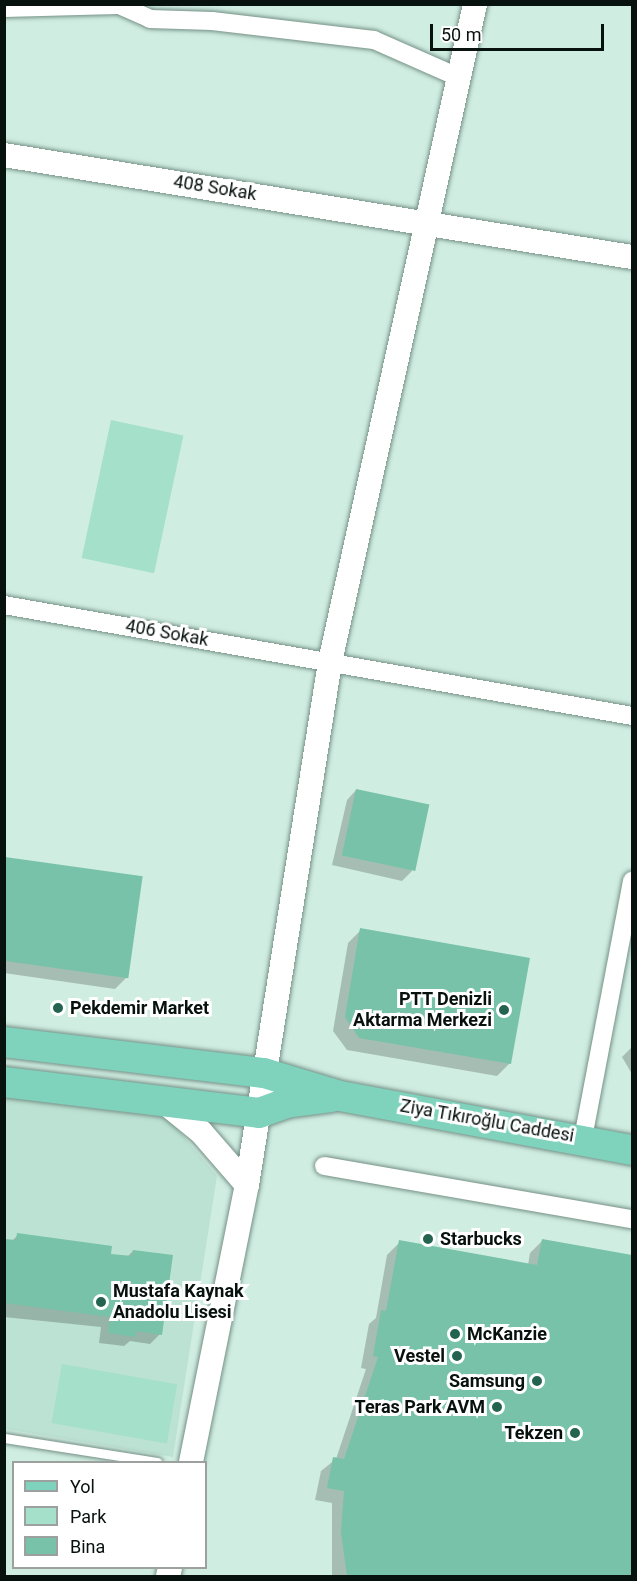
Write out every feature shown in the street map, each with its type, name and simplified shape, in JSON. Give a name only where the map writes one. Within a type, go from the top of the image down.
[{"type":"main road","name":"Ziya Tıkıroğlu Caddesi","points":[[4,1042],[264,1073],[340,1096],[583,1138],[633,1150]]},
{"type":"main road","points":[[4,1082],[259,1113]]},
{"type":"main road","name":"Ziya Tıkıroğlu Caddesi","points":[[259,1113],[286,1103],[340,1096]]},
{"type":"street","points":[[191,1461],[247,1185],[330,662],[425,222],[475,4]]},
{"type":"street","points":[[4,8],[117,5],[150,19],[212,21],[374,40],[458,77]]},
{"type":"street","name":"408 Sokak","points":[[4,155],[633,257]]},
{"type":"street","name":"406 Sokak","points":[[4,605],[633,716]]},
{"type":"street","points":[[583,1138],[633,881]]},
{"type":"street","points":[[164,1102],[201,1132],[247,1185]]},
{"type":"street","points":[[324,1166],[633,1219]]},
{"type":"lane","points":[[4,1438],[151,1461]]},
{"type":"shaded area","name":"Mustafa Kaynak Anadolu Lisesi","points":[[4,1097],[168,1118],[217,1176],[173,1457],[5,1429]]},
{"type":"green space","points":[[111,420],[183,435],[154,573],[82,558]]},
{"type":"green space","points":[[62,1364],[177,1384],[167,1443],[52,1423]]},
{"type":"building","points":[[356,789],[429,805],[415,871],[342,856]]},
{"type":"building","points":[[5,857],[143,876],[128,978],[4,961]]},
{"type":"building","points":[[360,928],[530,958],[511,1064],[359,1038],[345,1017]]},
{"type":"building","points":[[17,1233],[112,1246],[111,1254],[132,1256],[133,1250],[173,1255],[162,1335],[136,1331],[136,1337],[108,1333],[110,1317],[4,1303],[4,1239],[16,1240]]},
{"type":"building","name":"Teras Park AVM","points":[[542,1239],[632,1255],[632,1576],[347,1576],[341,1532],[344,1491],[327,1488],[333,1457],[344,1459],[378,1357],[373,1356],[381,1310],[386,1311],[399,1240],[537,1265]]},
{"type":"place","name":"Pekdemir Market","points":[[58,1008]]},
{"type":"place","name":"PTT Denizli Aktarma Merkezi","points":[[504,1010]]},
{"type":"place","name":"Starbucks","points":[[428,1239]]},
{"type":"place","name":"Mustafa Kaynak Anadolu Lisesi","points":[[101,1302]]},
{"type":"place","name":"McKanzie","points":[[455,1334]]},
{"type":"place","name":"Vestel","points":[[457,1356]]},
{"type":"place","name":"Samsung","points":[[537,1381]]},
{"type":"place","name":"Teras Park AVM","points":[[497,1407]]},
{"type":"place","name":"Tekzen","points":[[575,1433]]}]
